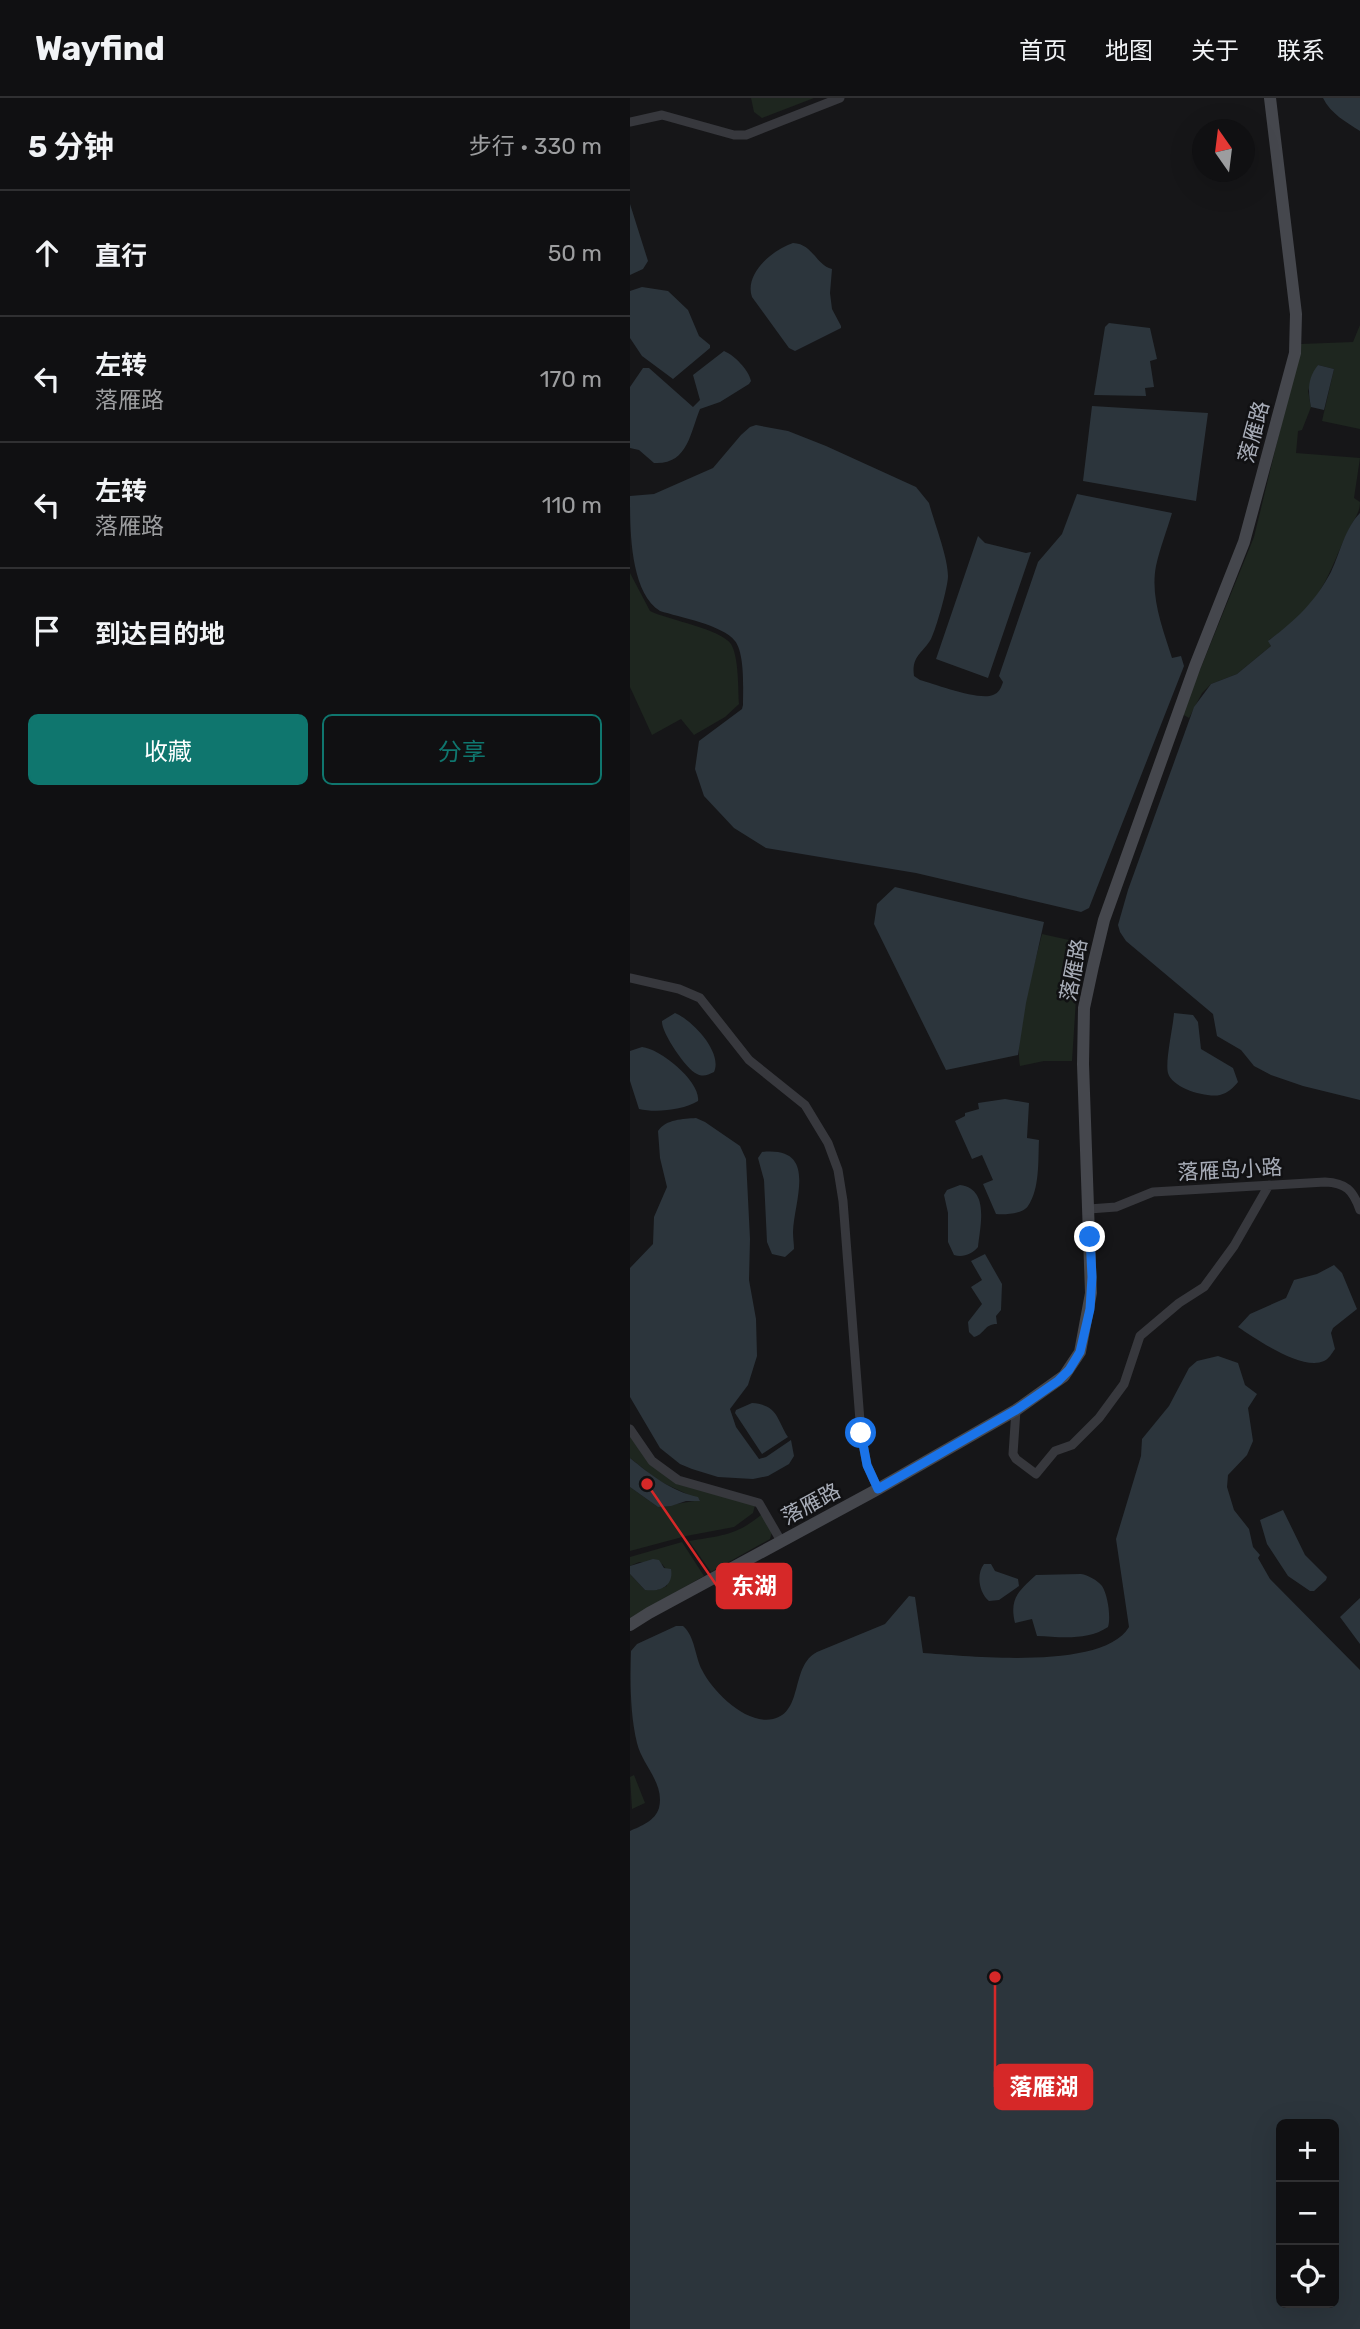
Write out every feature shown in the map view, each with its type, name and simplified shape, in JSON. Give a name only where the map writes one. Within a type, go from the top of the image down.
[{"type":"street","points":[[630,122],[662,115],[734,135],[746,135],[839,98]]},
{"type":"street","name":"落雁路","points":[[630,1625],[1016,1410],[1064,1376],[1080,1352],[1091,1293],[1083,1064],[1084,1008],[1104,919],[1195,666],[1244,542],[1295,353],[1296,314],[1270,98]]},
{"type":"street","points":[[630,978],[679,989],[700,998],[749,1059],[805,1105],[828,1143],[840,1178],[843,1201],[861,1433],[867,1465],[878,1489]]},
{"type":"street","name":"落雁岛小路","points":[[1089,1209],[1116,1207],[1153,1192],[1325,1182],[1343,1184],[1354,1194],[1360,1210]]},
{"type":"street","points":[[1016,1410],[1013,1454],[1036,1474],[1055,1451],[1072,1445],[1096,1422],[1124,1384],[1140,1336],[1179,1303],[1204,1287],[1234,1246],[1269,1185]]},
{"type":"street","points":[[630,1429],[652,1461],[678,1480],[759,1503],[781,1541]]},
{"type":"shaded area","points":[[751,98],[814,98],[762,118],[754,112]]},
{"type":"shaded area","points":[[1323,98],[1360,98],[1360,131],[1335,113]]},
{"type":"shaded area","points":[[630,204],[648,261],[643,269],[630,275]]},
{"type":"shaded area","points":[[793,243],[805,247],[832,269],[832,309],[841,326],[795,351],[789,348],[752,297],[751,288],[752,280],[762,264],[777,251]]},
{"type":"shaded area","points":[[642,287],[668,291],[688,310],[699,336],[710,345],[710,348],[673,379],[642,356],[630,338],[630,291]]},
{"type":"shaded area","points":[[1109,323],[1150,328],[1157,359],[1150,361],[1154,387],[1145,388],[1146,396],[1094,395],[1105,327]]},
{"type":"shaded area","points":[[1360,325],[1360,429],[1322,421],[1334,369],[1318,365],[1308,391],[1311,407],[1302,430],[1298,431],[1296,453],[1360,458],[1354,498],[1360,502],[1358,514],[1328,577],[1308,608],[1269,640],[1271,646],[1237,674],[1211,684],[1202,693],[1189,718],[1182,714],[1254,537],[1301,344],[1353,342]]},
{"type":"shaded area","points":[[724,351],[744,368],[750,377],[749,384],[720,402],[700,409],[686,446],[674,459],[654,463],[639,450],[630,448],[630,387],[643,368],[649,368],[693,407],[700,400],[693,375]]},
{"type":"shaded area","points":[[1318,365],[1334,369],[1324,410],[1311,407],[1310,401],[1310,380]]},
{"type":"shaded area","points":[[1092,406],[1208,413],[1196,501],[1083,481]]},
{"type":"shaded area","points":[[756,425],[788,431],[826,446],[916,487],[929,503],[948,576],[936,626],[931,639],[916,659],[914,676],[968,694],[986,696],[995,694],[1001,688],[1003,682],[999,676],[1038,562],[1062,534],[1077,494],[1172,513],[1156,566],[1155,589],[1158,613],[1172,658],[1181,656],[1184,666],[1089,908],[1081,912],[916,873],[766,848],[734,828],[704,796],[695,769],[699,741],[742,709],[740,654],[735,641],[721,630],[660,611],[650,602],[637,575],[630,526],[630,496],[654,494],[713,468],[741,435]]},
{"type":"shaded area","points":[[1360,513],[1360,1100],[1303,1086],[1254,1066],[1241,1050],[1217,1036],[1213,1014],[1126,941],[1118,925],[1194,707],[1211,684],[1237,674],[1271,646],[1268,641],[1311,602],[1325,583],[1347,533]]},
{"type":"shaded area","points":[[978,536],[985,543],[1031,552],[988,678],[936,659]]},
{"type":"shaded area","points":[[630,573],[650,611],[717,634],[731,644],[734,650],[739,704],[725,717],[694,735],[681,719],[652,735],[630,687]]},
{"type":"shaded area","points":[[895,887],[1044,922],[1026,1003],[1018,1055],[946,1070],[874,924],[877,904]]},
{"type":"shaded area","points":[[1042,934],[1087,944],[1076,999],[1072,1061],[1044,1061],[1020,1066],[1022,1019]]},
{"type":"shaded area","points":[[675,1013],[690,1022],[710,1046],[716,1064],[714,1072],[697,1074],[675,1050],[662,1021]]},
{"type":"shaded area","points":[[1174,1013],[1193,1015],[1198,1022],[1201,1049],[1233,1068],[1238,1082],[1228,1092],[1214,1096],[1198,1093],[1171,1078],[1168,1061]]},
{"type":"shaded area","points":[[642,1047],[669,1060],[687,1076],[697,1093],[698,1101],[669,1110],[639,1109],[630,1081],[630,1051]]},
{"type":"shaded area","points":[[1005,1099],[1029,1103],[1027,1138],[1039,1140],[1038,1165],[1035,1191],[1026,1209],[996,1214],[983,1184],[993,1180],[982,1155],[972,1159],[955,1121],[965,1116],[965,1113],[979,1109],[978,1103]]},
{"type":"shaded area","points":[[696,1118],[740,1146],[746,1159],[749,1280],[756,1319],[757,1356],[748,1385],[730,1409],[736,1427],[759,1459],[791,1440],[794,1456],[789,1464],[768,1476],[753,1479],[718,1477],[680,1464],[660,1448],[630,1397],[630,1268],[653,1244],[654,1217],[667,1187],[660,1158],[658,1131],[670,1122]]},
{"type":"shaded area","points":[[762,1152],[780,1152],[791,1157],[797,1166],[799,1191],[793,1232],[794,1249],[785,1257],[772,1254],[767,1242],[764,1180],[758,1158]]},
{"type":"shaded area","points":[[960,1185],[976,1193],[981,1210],[978,1247],[961,1256],[954,1255],[948,1242],[948,1213],[944,1195],[947,1190]]},
{"type":"shaded area","points":[[985,1254],[1002,1284],[1001,1310],[996,1316],[997,1324],[989,1326],[974,1337],[969,1332],[968,1322],[982,1304],[971,1287],[982,1280],[971,1261]]},
{"type":"shaded area","points":[[1334,1265],[1342,1273],[1357,1309],[1333,1328],[1331,1333],[1335,1349],[1325,1360],[1315,1363],[1292,1358],[1238,1327],[1250,1314],[1286,1298],[1294,1280],[1317,1274]]},
{"type":"shaded area","points":[[1218,1356],[1238,1363],[1245,1385],[1257,1394],[1248,1408],[1253,1441],[1247,1455],[1228,1475],[1227,1487],[1234,1510],[1249,1529],[1253,1547],[1260,1555],[1258,1558],[1270,1579],[1360,1670],[1360,2329],[630,2329],[630,1831],[654,1816],[660,1799],[656,1782],[637,1743],[631,1697],[631,1651],[637,1644],[676,1626],[683,1626],[690,1635],[702,1670],[714,1688],[742,1712],[763,1720],[783,1715],[789,1708],[803,1667],[817,1652],[885,1624],[909,1596],[915,1597],[923,1653],[1033,1658],[1092,1650],[1115,1641],[1129,1627],[1116,1539],[1141,1456],[1142,1439],[1169,1406],[1189,1368],[1197,1361]]},
{"type":"shaded area","points":[[752,1403],[767,1406],[772,1410],[788,1437],[762,1454],[735,1413]]},
{"type":"shaded area","points":[[630,1433],[657,1469],[755,1505],[753,1513],[734,1527],[630,1551],[630,1487],[658,1507],[700,1500],[659,1481],[630,1458]]},
{"type":"shaded area","points":[[630,1458],[662,1482],[698,1497],[700,1501],[658,1507],[630,1487]]},
{"type":"shaded area","points":[[1283,1510],[1305,1555],[1327,1577],[1314,1591],[1288,1576],[1267,1544],[1260,1520]]},
{"type":"shaded area","points":[[763,1513],[772,1532],[770,1539],[711,1572],[689,1541],[737,1530]]},
{"type":"shaded area","points":[[682,1542],[704,1576],[630,1618],[630,1574],[645,1590],[657,1590],[667,1586],[666,1569],[662,1564],[639,1562],[630,1566],[630,1557]]},
{"type":"shaded area","points":[[653,1559],[659,1560],[664,1568],[671,1569],[670,1580],[661,1589],[645,1590],[630,1574],[630,1566]]},
{"type":"shaded area","points":[[984,1564],[991,1564],[995,1571],[1018,1579],[1019,1586],[999,1600],[989,1601],[980,1583]]},
{"type":"shaded area","points":[[1036,1575],[1087,1575],[1102,1586],[1109,1612],[1108,1627],[1082,1636],[1055,1637],[1037,1636],[1032,1619],[1015,1623],[1013,1607],[1017,1596]]},
{"type":"shaded area","points":[[1360,1598],[1360,1644],[1340,1617]]},
{"type":"shaded area","points":[[634,1775],[645,1803],[632,1809],[630,1777]]},
{"type":"place","name":"东湖","points":[[647,1484]]},
{"type":"place","name":"落雁湖","points":[[995,1977]]},
{"type":"route","points":[[861,1433],[867,1465],[878,1489],[1016,1410],[1064,1376],[1080,1352],[1090,1309],[1090,1237]]}]
